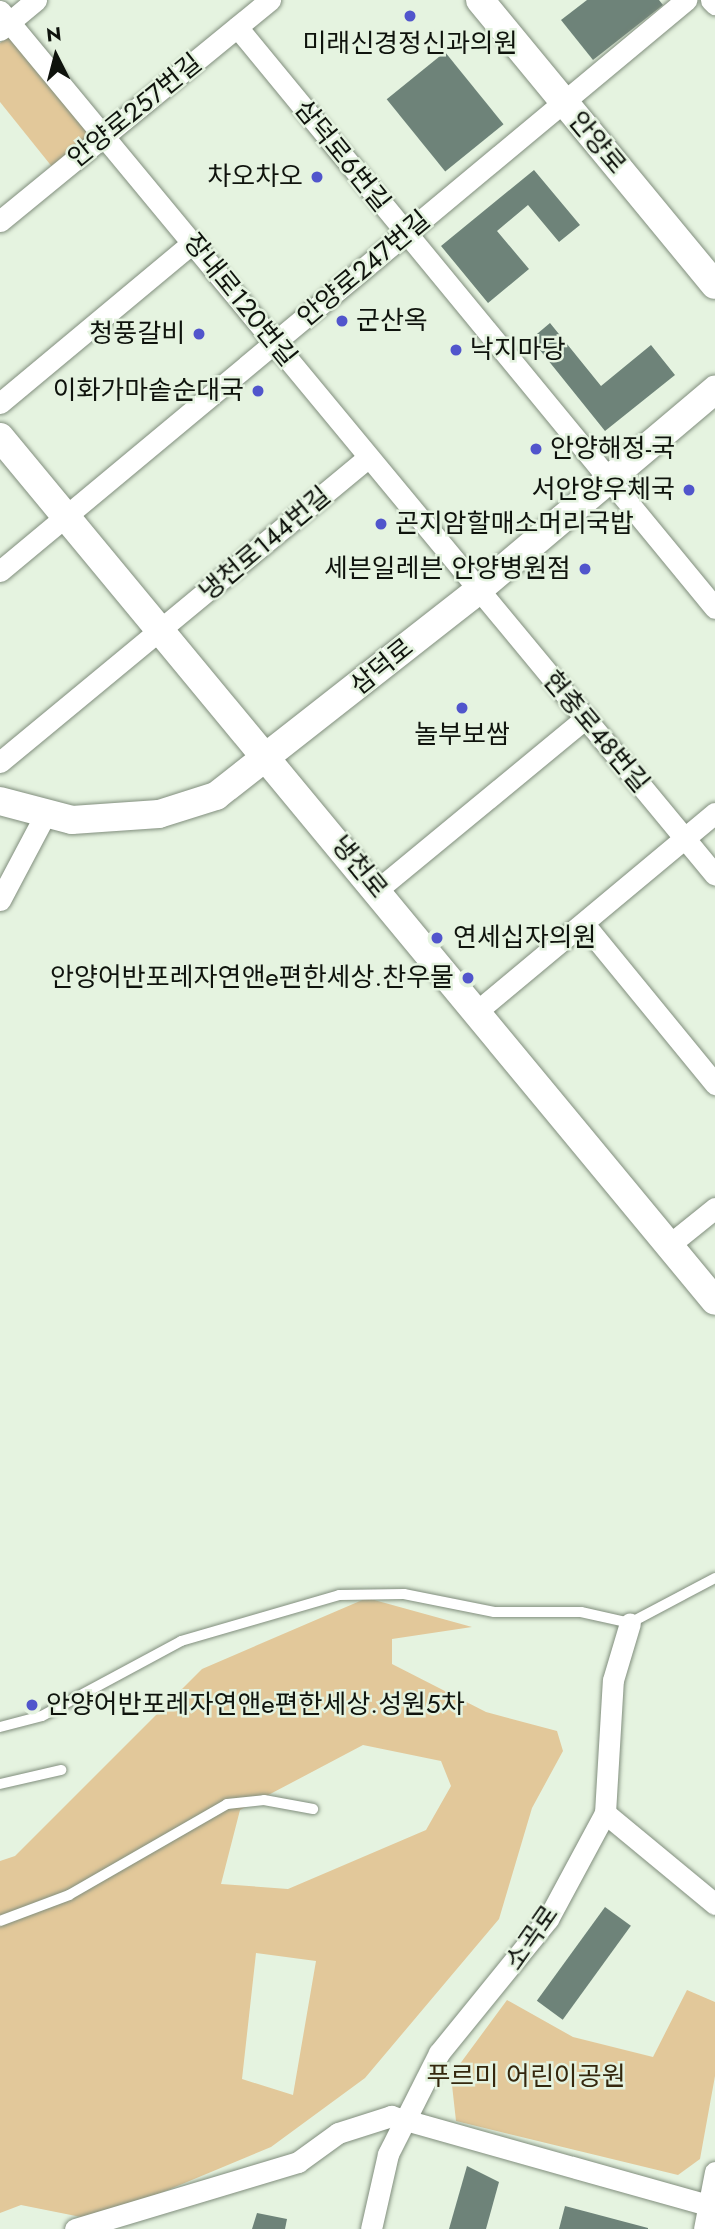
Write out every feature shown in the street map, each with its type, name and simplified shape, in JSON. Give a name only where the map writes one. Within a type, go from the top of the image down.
[{"type":"street","points":[[3,21],[36,0]]},
{"type":"street","name":"안양로257번길","points":[[0,221],[270,0]]},
{"type":"street","name":"안양로","points":[[480,0],[715,285]]},
{"type":"street","name":"안양로247번길","points":[[0,571],[686,0]]},
{"type":"street","points":[[711,0],[715,5]]},
{"type":"street","name":"장내로120번길","points":[[3,21],[193,242],[477,591]]},
{"type":"street","name":"삼덕로6번길","points":[[237,27],[715,608]]},
{"type":"street","points":[[0,403],[193,242]]},
{"type":"street","name":"삼덕로","points":[[0,801],[44,817],[159,814],[216,796],[270,758],[477,591],[715,390]]},
{"type":"street","name":"냉천로","points":[[0,437],[270,758],[715,1301]]},
{"type":"street","name":"냉천로144번길","points":[[0,762],[368,458]]},
{"type":"street","name":"현충로48번길","points":[[477,591],[715,875]]},
{"type":"street","points":[[377,890],[586,718]]},
{"type":"street","points":[[476,1012],[715,813]]},
{"type":"street","points":[[0,900],[44,817]]},
{"type":"street","points":[[584,924],[715,1084]]},
{"type":"street","points":[[669,1245],[715,1208]]},
{"type":"street","name":"소곡로","points":[[371,2229],[388,2154],[439,2053],[548,1919],[605,1813],[613,1680],[630,1623]]},
{"type":"street","points":[[605,1813],[715,1905]]},
{"type":"street","points":[[75,2229],[298,2162],[353,2126],[406,2119],[711,2208]]},
{"type":"street","points":[[704,2229],[711,2208],[715,2172]]},
{"type":"lane","points":[[0,1727],[42,1716],[181,1641],[339,1595],[404,1594],[494,1612],[581,1612],[630,1623],[715,1578]]},
{"type":"lane","points":[[0,1784],[61,1770]]},
{"type":"lane","points":[[0,1921],[69,1895],[227,1804],[264,1800],[313,1809]]},
{"type":"green space","points":[[9,36],[93,137],[53,168],[0,102],[0,43]]},
{"type":"green space","points":[[367,1598],[472,1627],[392,1639],[392,1664],[486,1712],[557,1731],[563,1751],[532,1808],[499,1919],[365,2078],[271,2147],[96,2220],[21,2205],[0,2213],[0,1861],[15,1856],[202,1669]],"holes":[[[363,1745],[441,1761],[451,1786],[426,1830],[288,1889],[221,1884],[240,1810]],[[256,1953],[316,1961],[293,2095],[242,2079]]]},
{"type":"green space","name":"푸르미 어린이공원","points":[[687,1990],[715,2002],[715,2076],[700,2159],[678,2175],[456,2121],[451,2076],[507,2000],[573,2037],[653,2057]]},
{"type":"building","points":[[587,0],[659,0],[663,5],[593,60],[561,20]]},
{"type":"building","points":[[445,52],[504,124],[445,171],[387,99]]},
{"type":"building","points":[[534,170],[580,225],[559,242],[528,205],[497,231],[529,269],[488,303],[441,246]]},
{"type":"building","points":[[550,323],[601,386],[651,345],[675,375],[605,431],[531,339]]},
{"type":"building","points":[[605,1907],[631,1926],[563,2020],[537,2001]]},
{"type":"building","points":[[467,2166],[499,2182],[486,2229],[449,2229]]},
{"type":"building","points":[[565,2206],[648,2228],[648,2229],[559,2229]]},
{"type":"building","points":[[257,2213],[287,2219],[285,2229],[252,2229]]},
{"type":"place","name":"미래신경정신과의원","points":[[410,16]]},
{"type":"place","name":"차오차오","points":[[317,177]]},
{"type":"place","name":"군산옥","points":[[342,321]]},
{"type":"place","name":"청풍갈비","points":[[199,334]]},
{"type":"place","name":"낙지마당","points":[[456,350]]},
{"type":"place","name":"이화가마솥순대국","points":[[258,391]]},
{"type":"place","name":"안양해정-국","points":[[536,449]]},
{"type":"place","name":"서안양우체국","points":[[689,490]]},
{"type":"place","name":"곤지암할매소머리국밥","points":[[381,524]]},
{"type":"place","name":"세븐일레븐 안양병원점","points":[[585,569]]},
{"type":"place","name":"놀부보쌈","points":[[462,708]]},
{"type":"place","name":"연세십자의원","points":[[437,938]]},
{"type":"place","name":"안양어반포레자연앤e편한세상.찬우물","points":[[468,978]]},
{"type":"place","name":"안양어반포레자연앤e편한세상.성원5차","points":[[32,1705]]}]
